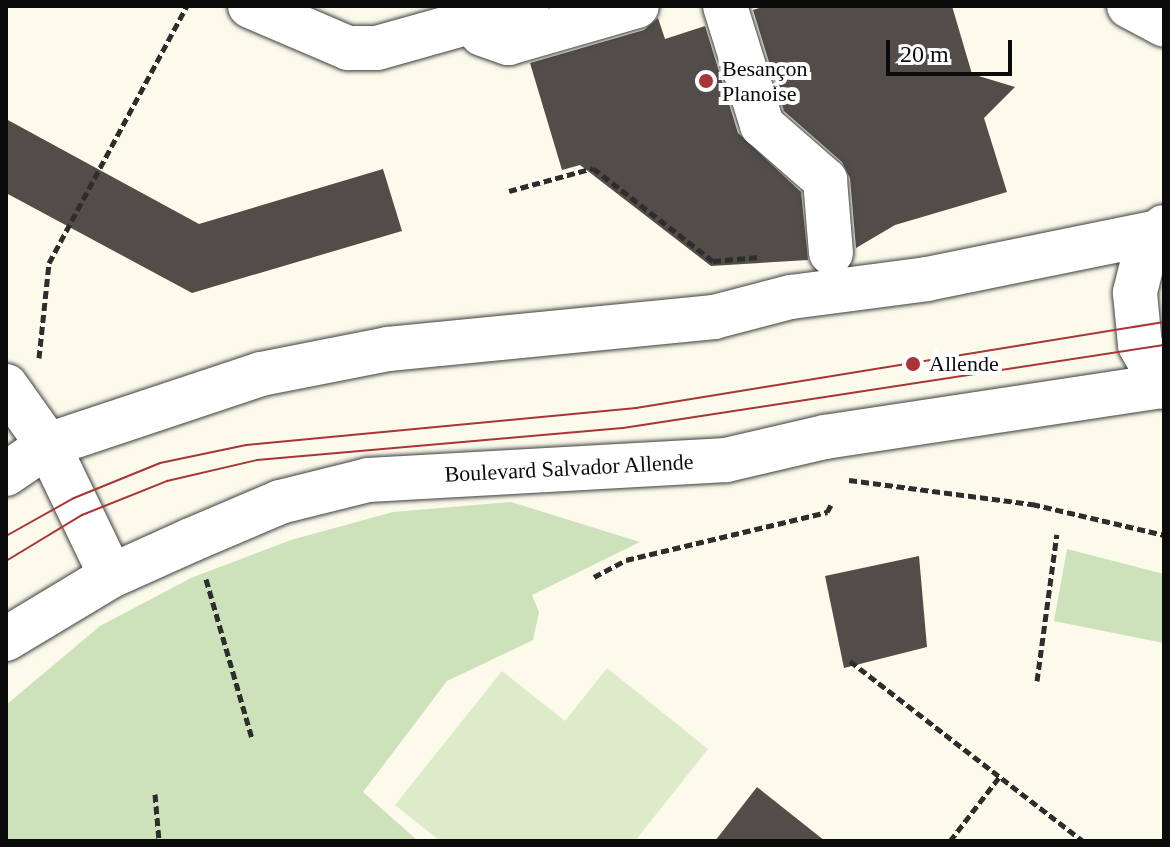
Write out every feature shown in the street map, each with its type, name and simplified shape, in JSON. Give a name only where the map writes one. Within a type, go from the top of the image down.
[{"type":"street","points":[[250,6],[348,48],[377,48],[493,16],[508,43],[637,6]]},
{"type":"street","points":[[725,6],[762,125],[825,180],[831,253]]},
{"type":"street","points":[[1129,6],[1164,25]]},
{"type":"street","points":[[1162,229],[1143,260],[1135,324],[1140,345],[1163,386]]},
{"type":"street","points":[[6,474],[48,445],[261,374],[388,349],[714,317],[791,297],[927,279],[1162,229]]},
{"type":"street","points":[[22,378],[48,445],[111,576]]},
{"type":"street","name":"Boulevard Salvador Allende","points":[[9,629],[111,576],[280,502],[368,480],[726,460],[825,437],[1163,386]]},
{"type":"path","points":[[22,378],[49,263],[187,6]]},
{"type":"path","points":[[509,191],[593,168],[713,261],[831,253]]},
{"type":"path","points":[[845,480],[1032,504],[1164,535]]},
{"type":"path","points":[[594,577],[626,560],[827,512],[831,505]]},
{"type":"path","points":[[1037,681],[1057,534]]},
{"type":"path","points":[[202,563],[252,738]]},
{"type":"path","points":[[850,661],[1083,841]]},
{"type":"path","points":[[950,841],[1000,776]]},
{"type":"path","points":[[155,794],[159,841]]},
{"type":"green space","points":[[511,502],[640,542],[532,595],[539,612],[533,640],[447,681],[363,792],[418,841],[6,841],[6,705],[100,626],[191,578],[291,540],[393,512]]},
{"type":"green space","points":[[1067,549],[1164,574],[1164,643],[1054,621]]},
{"type":"green space","points":[[607,668],[708,749],[635,841],[440,841],[395,805],[502,671],[565,721]]},
{"type":"building","points":[[766,6],[952,6],[972,74],[1015,87],[984,118],[1007,192],[895,225],[856,248],[850,178],[842,162],[784,111],[753,10]]},
{"type":"building","points":[[658,18],[665,39],[705,26],[738,133],[801,192],[808,260],[711,266],[580,165],[562,170],[530,63],[644,30]]},
{"type":"building","points":[[6,119],[199,224],[383,169],[402,231],[192,293],[6,193]]},
{"type":"building","points":[[919,556],[927,647],[844,668],[825,576]]},
{"type":"building","points":[[757,787],[825,841],[715,841]]},
{"type":"tram line","points":[[6,536],[74,498],[160,463],[246,445],[636,408],[1164,322]]},
{"type":"tram line","points":[[6,561],[82,515],[167,481],[257,460],[623,428],[1164,345]]},
{"type":"place","name":"Besançon Planoise","points":[[706,81]]},
{"type":"place","name":"Allende","points":[[913,364]]}]
